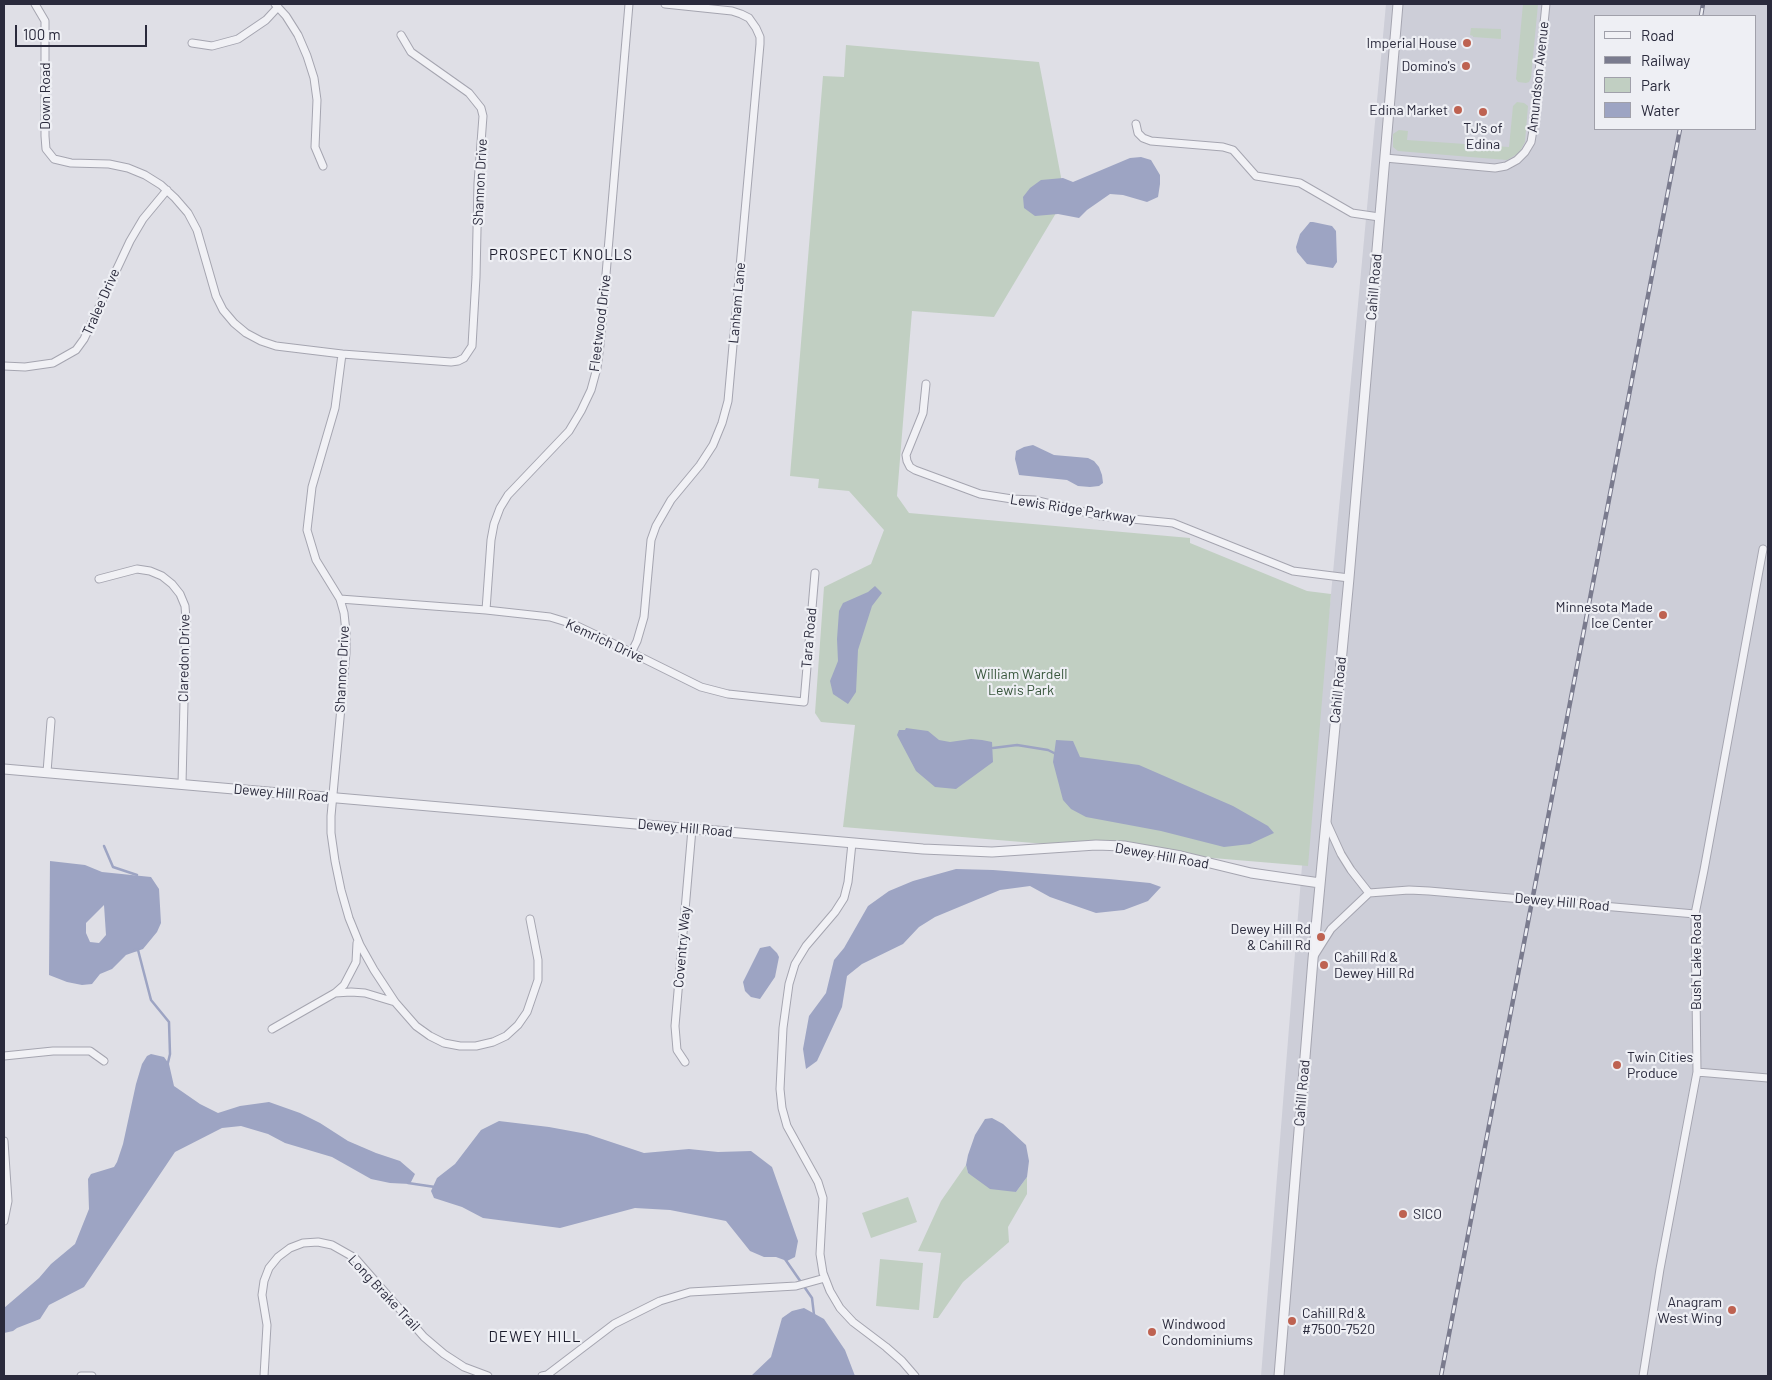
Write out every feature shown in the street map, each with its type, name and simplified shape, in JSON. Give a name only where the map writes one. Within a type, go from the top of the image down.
[{"type":"street","name":"Down Road","points":[[35,4],[45,21],[46,149],[54,159],[71,163],[109,164],[128,168],[145,175],[167,190]]},
{"type":"street","name":"Fleetwood Drive","points":[[486,610],[491,540],[500,508],[508,495],[568,431],[581,411],[591,390],[601,335],[629,4]]},
{"type":"street","name":"Lanham Lane","points":[[631,653],[637,642],[644,617],[651,540],[656,526],[671,500],[713,445],[728,401],[760,44],[760,37],[749,18],[732,10],[665,4]]},
{"type":"street","name":"Cahill Road","points":[[1279,1376],[1325,820],[1349,578],[1398,4]]},
{"type":"street","name":"Amundson Avenue","points":[[1385,158],[1495,168],[1506,166],[1517,160],[1531,142],[1546,4]]},
{"type":"street","points":[[192,43],[212,46],[238,39],[266,20],[276,6],[286,16],[308,56],[314,78],[316,100],[315,147],[324,166]]},
{"type":"street","name":"Shannon Drive","points":[[401,35],[411,52],[469,93],[481,108],[483,116],[478,183],[472,346],[464,358],[451,362],[342,354],[335,408],[312,487],[308,530],[316,560],[340,599],[344,612],[346,632],[346,654],[332,797],[331,833],[335,861],[341,890],[356,938],[374,970],[395,1002],[416,1026],[444,1043],[476,1046],[493,1042],[506,1036],[528,1012],[538,980],[538,960],[530,919]]},
{"type":"street","points":[[1136,124],[1138,133],[1143,138],[1151,141],[1223,147],[1233,150],[1256,176],[1300,183],[1352,213],[1379,217]]},
{"type":"street","points":[[167,190],[188,213],[197,230],[216,296],[223,310],[234,323],[246,333],[276,346],[342,354]]},
{"type":"street","name":"Tralee Drive","points":[[4,366],[25,367],[53,364],[76,350],[84,339],[130,241],[144,219],[167,190]]},
{"type":"street","name":"Lewis Ridge Parkway","points":[[926,384],[923,413],[906,455],[910,467],[916,470],[980,494],[1034,500],[1100,516],[1172,523],[1293,571],[1349,578]]},
{"type":"street","name":"Bush Lake Road","points":[[1643,1376],[1660,1269],[1696,1072],[1695,914],[1763,549]]},
{"type":"street","name":"Claredon Drive","points":[[100,579],[137,570],[150,571],[162,576],[172,584],[180,594],[185,606],[182,784]]},
{"type":"street","name":"Tara Road","points":[[804,702],[815,573]]},
{"type":"street","name":"Kemrich Drive","points":[[340,599],[486,610],[550,617],[573,624],[701,687],[728,694],[804,702]]},
{"type":"street","points":[[46,772],[51,721]]},
{"type":"street","name":"Dewey Hill Road","points":[[4,769],[852,843],[992,852],[1096,845],[1124,846],[1181,856],[1252,873],[1320,883]]},
{"type":"street","points":[[1313,959],[1331,929],[1369,893],[1341,854],[1325,820]]},
{"type":"street","name":"Coventry Way","points":[[685,1062],[677,1050],[675,1026],[692,829]]},
{"type":"street","points":[[852,843],[848,882],[844,898],[835,912],[806,946],[795,964],[789,984],[783,1028],[780,1090],[782,1108],[787,1126],[818,1182],[823,1198],[820,1254],[825,1278],[840,1308],[853,1322],[891,1352],[915,1376]]},
{"type":"street","name":"Dewey Hill Road","points":[[1369,893],[1429,891],[1695,914]]},
{"type":"street","points":[[272,1030],[335,993],[344,985],[356,962],[358,950],[356,938]]},
{"type":"street","points":[[335,993],[351,992],[365,994],[395,1002]]},
{"type":"street","points":[[4,1056],[54,1051],[90,1051],[104,1061]]},
{"type":"street","points":[[1696,1072],[1768,1078]]},
{"type":"street","points":[[4,1141],[8,1201],[4,1221]]},
{"type":"street","name":"Long Brake Trail","points":[[264,1376],[267,1325],[262,1295],[269,1268],[278,1257],[290,1248],[303,1243],[318,1242],[332,1244],[355,1258],[424,1337],[444,1354],[464,1367],[488,1376]]},
{"type":"street","points":[[542,1376],[547,1375],[614,1324],[660,1301],[690,1292],[796,1286],[825,1278]]},
{"type":"street","points":[[81,1376],[92,1376]]},
{"type":"shaded area","points":[[1386,4],[1768,4],[1768,1376],[1261,1376],[1302,866],[1331,594]]},
{"type":"green space","points":[[1523,4],[1538,4],[1531,78],[1526,83],[1518,82],[1516,79]]},
{"type":"green space","points":[[1471,28],[1501,29],[1501,39],[1473,37],[1470,35]]},
{"type":"green space","name":"William Wardell Lewis Park","points":[[846,45],[1039,62],[1065,198],[994,317],[912,311],[897,496],[909,513],[1190,538],[1190,543],[1307,591],[1331,594],[1308,866],[843,827],[855,725],[821,722],[815,713],[824,587],[871,564],[884,530],[849,491],[818,488],[819,479],[790,476],[823,76],[844,77]]},
{"type":"green space","points":[[1517,102],[1528,106],[1525,142],[1519,153],[1507,160],[1398,151],[1393,147],[1393,134],[1399,130],[1408,131],[1407,140],[1509,147],[1513,106]]},
{"type":"green space","points":[[966,1165],[968,1173],[1016,1192],[1027,1177],[1027,1194],[1008,1227],[1009,1242],[963,1282],[938,1318],[933,1318],[941,1253],[918,1251],[941,1201]]},
{"type":"green space","points":[[908,1197],[917,1222],[871,1238],[862,1213]]},
{"type":"green space","points":[[880,1259],[923,1263],[919,1310],[876,1306]]},
{"type":"water","points":[[1141,157],[1151,160],[1160,175],[1158,197],[1147,202],[1123,195],[1110,194],[1079,218],[1058,214],[1035,216],[1024,208],[1023,197],[1030,188],[1041,180],[1063,178],[1073,182],[1130,158]]},
{"type":"water","points":[[1310,222],[1332,226],[1336,231],[1337,262],[1333,268],[1307,264],[1297,252],[1296,247],[1300,234]]},
{"type":"water","points":[[1033,445],[1054,455],[1088,458],[1094,461],[1099,467],[1103,483],[1099,486],[1078,486],[1067,480],[1019,475],[1015,459],[1016,451]]},
{"type":"water","points":[[875,586],[882,593],[872,606],[858,650],[856,692],[848,704],[833,694],[830,681],[838,661],[839,611],[843,603],[868,592]]},
{"type":"water","points":[[906,728],[928,731],[939,740],[950,742],[971,739],[992,742],[993,762],[956,789],[935,787],[916,771],[897,735],[899,730],[905,730]]},
{"type":"water","points":[[1056,740],[1073,741],[1080,757],[1139,765],[1233,806],[1268,826],[1274,833],[1250,844],[1224,847],[1161,831],[1086,817],[1071,809],[1063,800],[1053,762]]},
{"type":"water","points":[[50,861],[85,865],[102,872],[151,877],[159,889],[161,923],[157,932],[143,949],[126,955],[112,969],[100,974],[92,984],[82,985],[67,982],[49,975]],"holes":[[[104,905],[106,935],[99,943],[90,942],[86,933],[86,923]]]},
{"type":"water","points":[[956,869],[1109,879],[1150,883],[1161,887],[1148,901],[1124,910],[1096,913],[1050,897],[1030,886],[1000,890],[935,917],[919,927],[903,944],[862,964],[847,976],[842,1007],[817,1061],[806,1069],[803,1049],[809,1016],[826,993],[834,960],[844,948],[868,906],[889,891],[913,881]]},
{"type":"water","points":[[770,946],[779,957],[775,977],[760,999],[751,997],[745,991],[743,982],[760,948]]},
{"type":"water","points":[[151,1054],[164,1057],[169,1064],[174,1086],[200,1104],[218,1113],[240,1106],[269,1102],[300,1113],[348,1141],[400,1161],[415,1174],[410,1184],[390,1183],[371,1179],[332,1157],[285,1143],[268,1134],[241,1126],[222,1128],[175,1152],[84,1287],[49,1305],[40,1319],[4,1333],[4,1308],[75,1244],[89,1209],[88,1179],[91,1174],[114,1167],[117,1162],[142,1064],[147,1056]]},
{"type":"water","points":[[992,1118],[1003,1124],[1026,1145],[1029,1161],[1027,1177],[1016,1192],[990,1189],[968,1173],[966,1165],[975,1135],[985,1119]]},
{"type":"water","points":[[499,1121],[587,1134],[644,1153],[689,1149],[718,1152],[751,1151],[772,1167],[798,1241],[795,1257],[787,1261],[776,1257],[764,1257],[750,1251],[726,1221],[670,1210],[635,1208],[560,1228],[483,1218],[462,1207],[434,1198],[431,1191],[437,1178],[455,1164],[481,1130]]},
{"type":"water","points":[[804,1308],[824,1319],[845,1350],[855,1376],[751,1376],[771,1357],[782,1318],[792,1311]]},
{"type":"waterway","points":[[993,748],[1017,745],[1048,750],[1054,753]]},
{"type":"waterway","points":[[104,846],[113,867],[137,875],[136,877]]},
{"type":"waterway","points":[[135,950],[138,950],[151,1000],[169,1022],[170,1054],[167,1067]]},
{"type":"waterway","points":[[408,1183],[435,1187]]},
{"type":"waterway","points":[[785,1259],[812,1298],[814,1315]]},
{"type":"railway","points":[[1701,15],[1703,4]]},
{"type":"railway","points":[[1441,1376],[1680,130]]},
{"type":"place","name":"Imperial House","points":[[1467,43]]},
{"type":"place","name":"Domino's","points":[[1466,66]]},
{"type":"place","name":"Edina Market","points":[[1458,110]]},
{"type":"place","name":"TJ's of Edina","points":[[1483,112]]},
{"type":"place","name":"Minnesota Made Ice Center","points":[[1663,615]]},
{"type":"place","name":"Dewey Hill Rd & Cahill Rd","points":[[1321,937]]},
{"type":"place","name":"Cahill Rd & Dewey Hill Rd","points":[[1324,965]]},
{"type":"place","name":"Twin Cities Produce","points":[[1617,1065]]},
{"type":"place","name":"SICO","points":[[1403,1214]]},
{"type":"place","name":"Anagram West Wing","points":[[1732,1310]]},
{"type":"place","name":"Cahill Rd & #7500-7520","points":[[1292,1321]]},
{"type":"place","name":"Windwood Condominiums","points":[[1152,1332]]},
{"type":"district","name":"PROSPECT KNOLLS","points":[[561,255]]},
{"type":"district","name":"DEWEY HILL","points":[[535,1337]]}]
